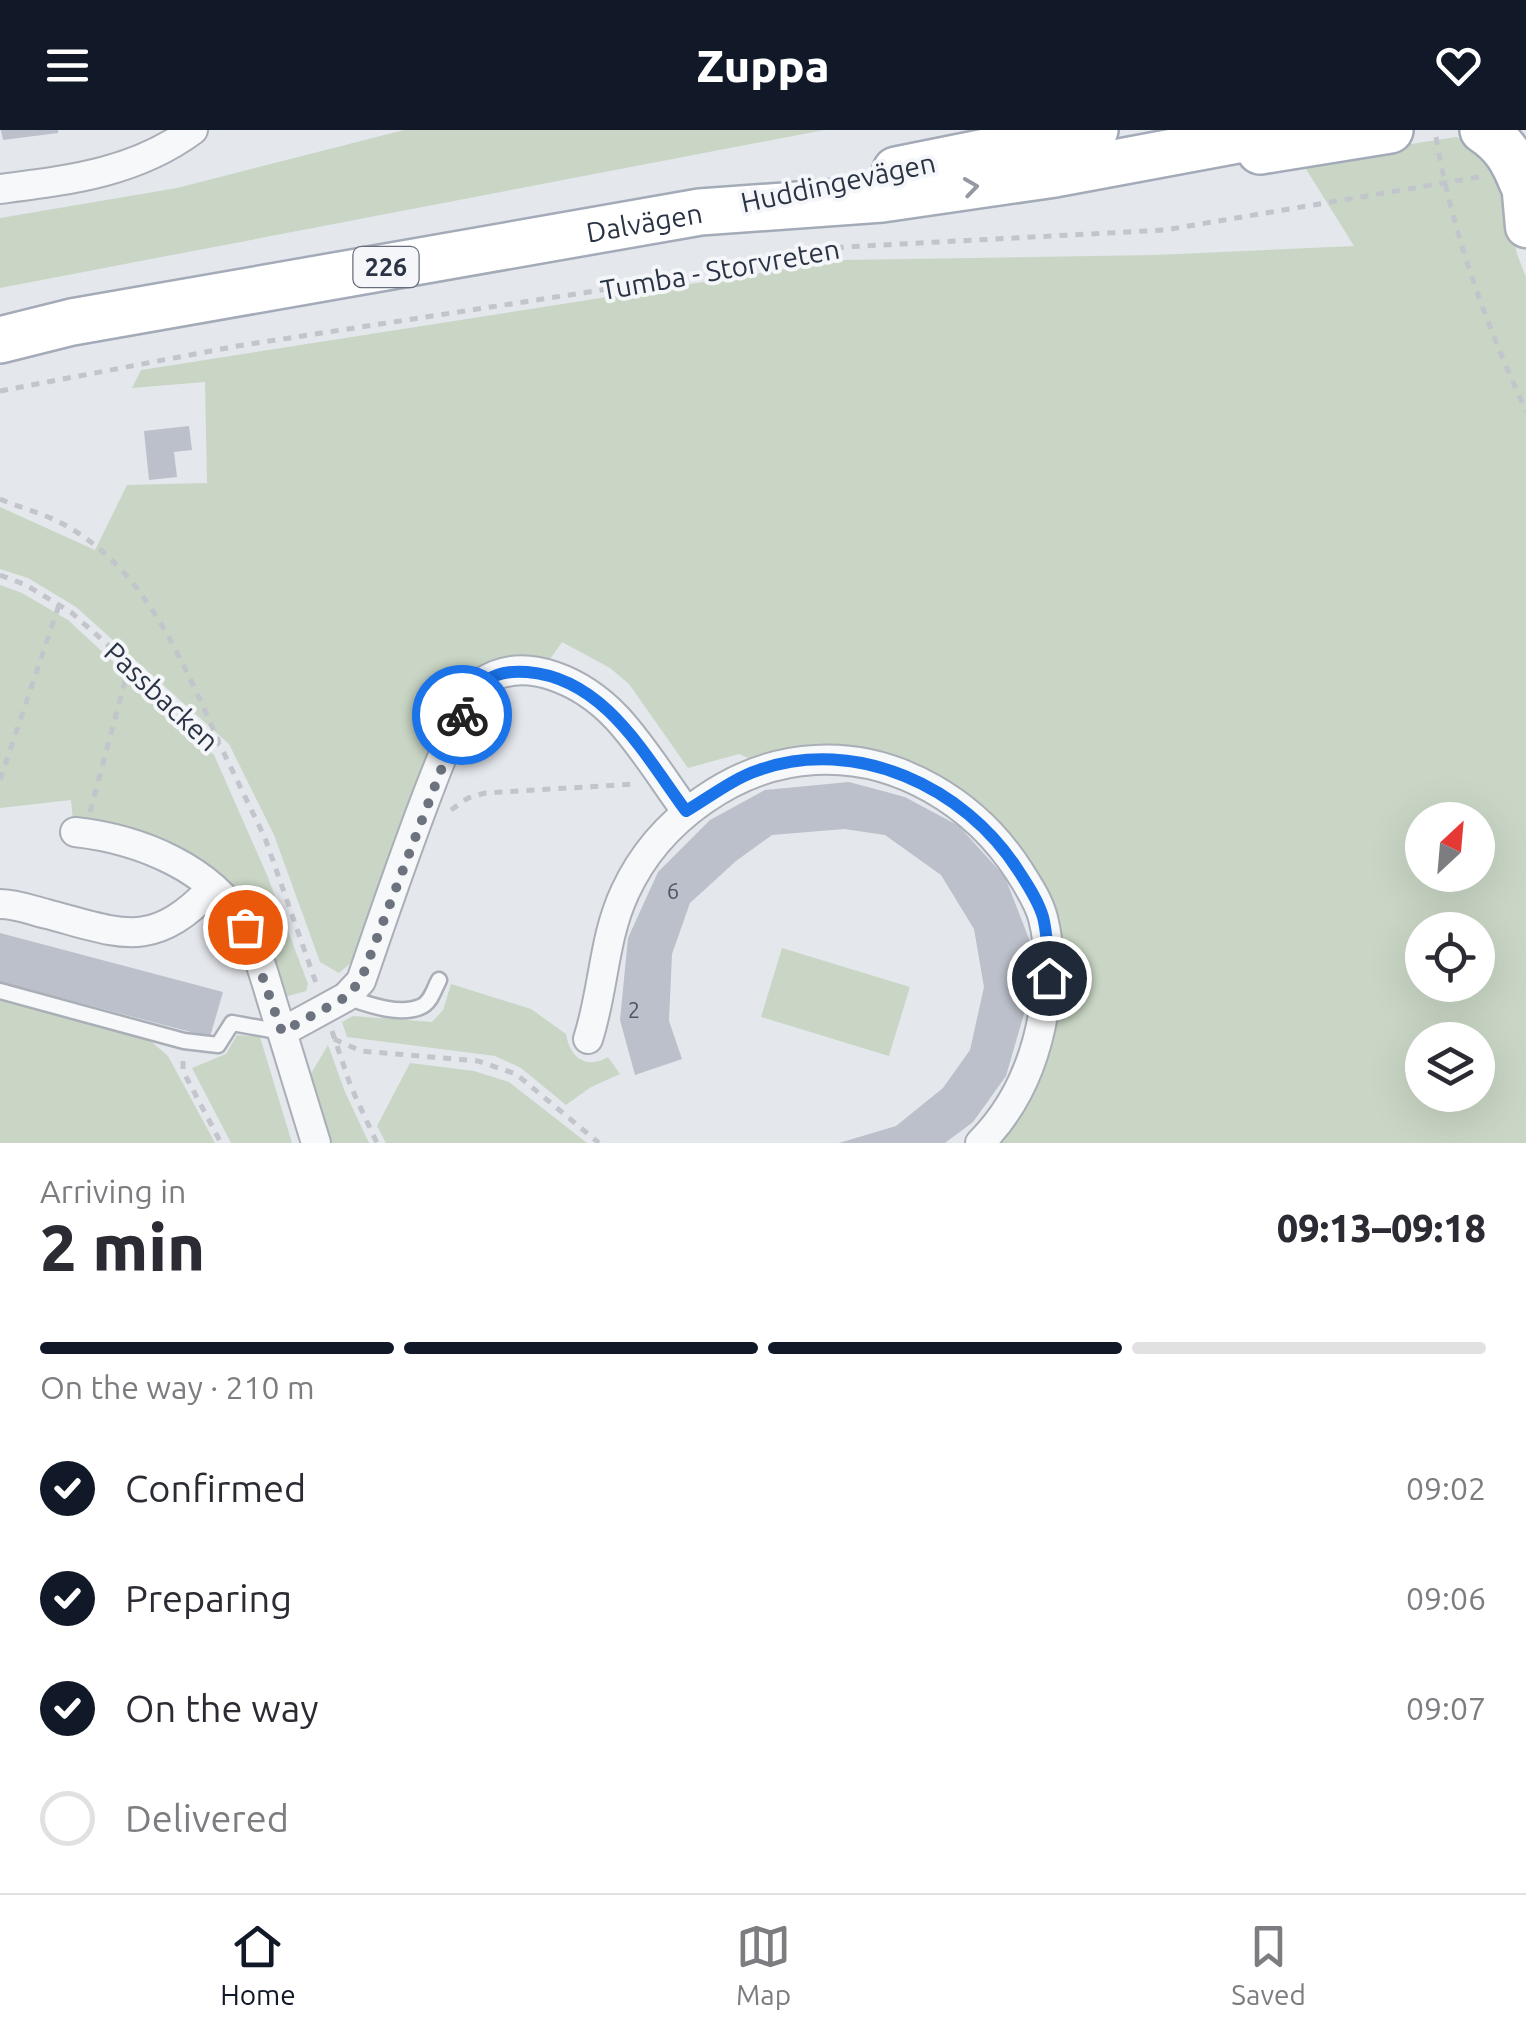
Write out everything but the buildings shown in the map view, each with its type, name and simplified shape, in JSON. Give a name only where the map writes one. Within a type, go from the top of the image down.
[{"type":"main road","name":"Huddingevägen","points":[[700,212],[1095,130]]},
{"type":"main road","name":"Dalvägen","points":[[0,340],[72,322],[700,212],[882,199],[1055,174],[1291,130]]},
{"type":"main road","points":[[1055,174],[1281,149],[1390,130]]},
{"type":"main road","points":[[1483,130],[1512,157],[1513,185],[1526,227]]},
{"type":"main road","points":[[1513,185],[1514,130]]},
{"type":"main road","name":"226","points":[[0,330],[72,322]]},
{"type":"street","points":[[0,189],[122,168],[192,130]]},
{"type":"street","points":[[282,1032],[335,1003],[361,980],[452,733],[478,684],[508,670],[552,674],[579,686],[617,718],[686,811]]},
{"type":"street","points":[[588,1039],[599,1005],[607,940],[626,890],[654,848],[686,811],[758,770],[816,759],[910,777],[948,798],[983,824],[1003,846],[1042,914],[1048,944],[1049,978],[1037,1047],[1010,1108],[980,1143]]},
{"type":"street","points":[[82,823],[167,856],[212,888],[245,927],[316,1143]]},
{"type":"street","points":[[0,904],[133,935],[159,930],[190,911],[212,888]]},
{"type":"lane","points":[[335,1003],[420,1007],[430,1000],[439,980]]},
{"type":"lane","points":[[0,990],[218,1046],[232,1023],[282,1032]]},
{"type":"path","points":[[1436,138],[1451,215],[1500,355],[1526,411]]},
{"type":"path","name":"Tumba - Storvreten","points":[[0,390],[237,346],[844,247],[1165,230],[1322,206],[1443,181],[1513,185]]},
{"type":"path","points":[[0,499],[64,525],[107,556],[140,592],[170,634],[220,745]]},
{"type":"path","name":"Passbacken","points":[[0,575],[59,605],[220,745],[265,838],[335,1003],[334,1039],[350,1087],[377,1143]]},
{"type":"path","points":[[0,780],[59,605]]},
{"type":"path","points":[[82,823],[129,666]]},
{"type":"path","points":[[444,815],[468,798],[484,793],[665,783]]},
{"type":"path","points":[[334,1039],[361,1051],[478,1061],[516,1074],[599,1143]]},
{"type":"path","points":[[184,1040],[183,1071],[221,1143]]},
{"type":"green space","points":[[404,130],[824,130],[0,288],[0,218],[177,188]]},
{"type":"green space","points":[[1456,137],[1485,146],[1495,158],[1526,277],[1526,1143],[997,1143],[1018,1117],[1040,1078],[1063,986],[1050,908],[1014,843],[990,814],[954,787],[755,761],[739,754],[688,768],[629,684],[610,668],[562,642],[548,662],[507,659],[467,676],[441,721],[354,960],[339,973],[320,962],[274,835],[229,744],[76,607],[28,578],[0,569],[0,507],[95,550],[127,485],[207,483],[205,382],[132,388],[141,370],[844,260],[1155,255],[1354,246],[1301,161]]},
{"type":"green space","points":[[0,585],[68,620],[214,755],[267,875],[308,984],[306,991],[278,999],[253,920],[169,845],[117,825],[73,821],[71,800],[0,808]]},
{"type":"green space","points":[[782,948],[910,987],[889,1056],[761,1017]]},
{"type":"green space","points":[[451,984],[531,1009],[566,1034],[571,1050],[581,1059],[593,1062],[608,1057],[620,1074],[591,1087],[566,1105],[521,1068],[495,1056],[347,1037],[342,1022],[353,1016],[432,1022],[443,1010]]},
{"type":"green space","points":[[0,1000],[147,1038],[168,1056],[215,1143],[0,1143]]},
{"type":"green space","points":[[237,1035],[260,1037],[292,1143],[231,1143],[192,1068],[226,1054]]},
{"type":"green space","points":[[328,1045],[369,1143],[329,1143],[309,1077]]},
{"type":"green space","points":[[410,1063],[474,1071],[509,1082],[587,1143],[386,1143],[377,1126]]},
{"type":"way so far","points":[[245,927],[282,1032],[346,997],[361,980],[462,715]]},
{"type":"route","points":[[462,715],[478,684],[508,670],[552,674],[579,686],[617,718],[686,811],[758,770],[816,759],[870,765],[910,777],[948,798],[983,824],[1003,846],[1042,914],[1049,978]]}]
